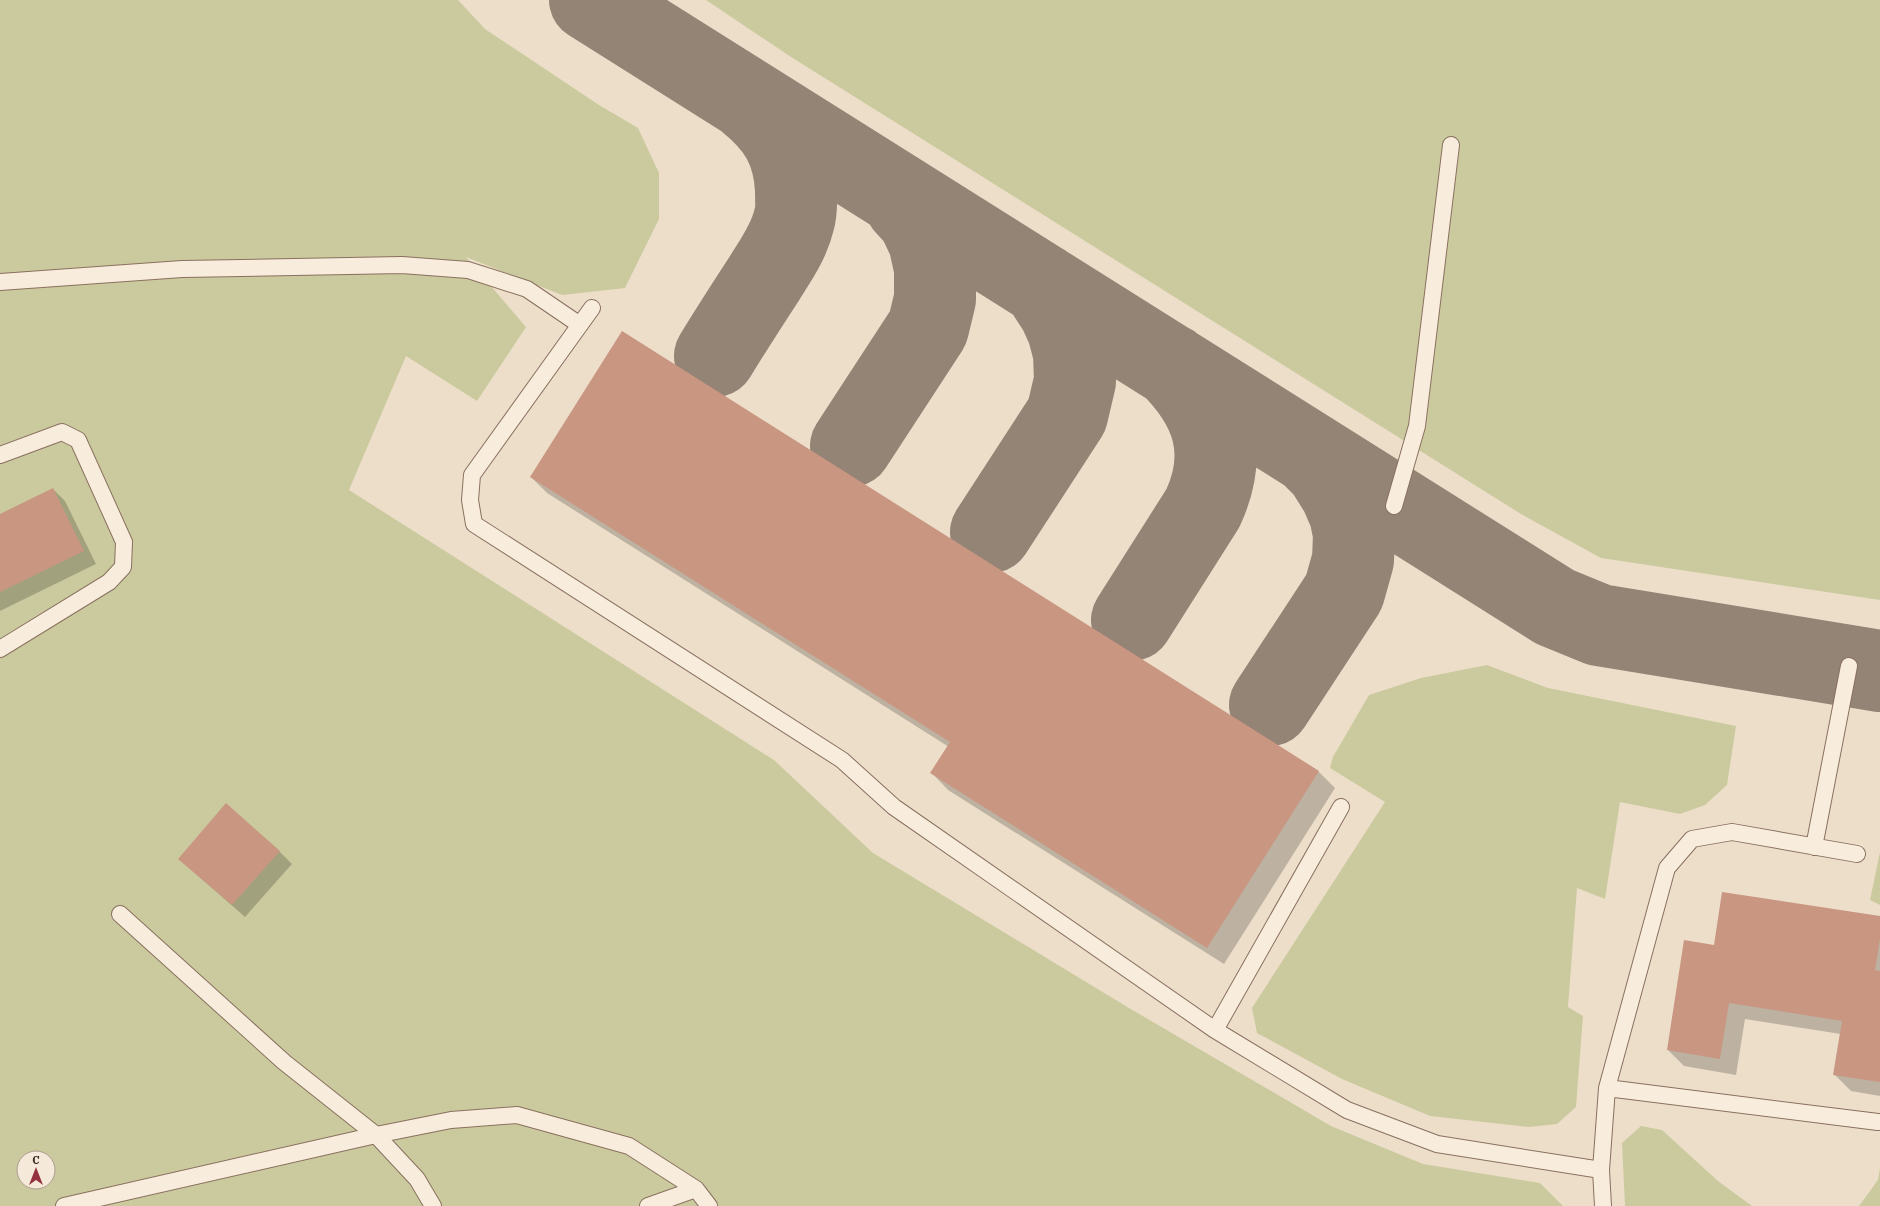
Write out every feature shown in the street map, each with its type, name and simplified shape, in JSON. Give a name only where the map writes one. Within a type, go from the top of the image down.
[{"type":"lane","points":[[1394,506],[1417,426],[1451,145]]},
{"type":"lane","points":[[0,282],[182,269],[402,265],[468,270],[527,289],[580,325]]},
{"type":"lane","points":[[592,308],[472,475],[470,500],[474,524],[842,760],[894,807],[1215,1030],[1347,1110],[1437,1144],[1601,1170]]},
{"type":"lane","points":[[0,454],[62,432],[78,440],[124,542],[123,567],[109,582],[0,648]]},
{"type":"lane","points":[[1814,848],[1849,666]]},
{"type":"lane","points":[[1215,1030],[1341,807]]},
{"type":"lane","points":[[1602,1206],[1601,1170],[1607,1088],[1667,868],[1692,839],[1732,832],[1814,848],[1857,854]]},
{"type":"lane","points":[[120,914],[284,1062],[376,1135],[417,1179],[433,1206]]},
{"type":"lane","points":[[1607,1088],[1878,1122]]},
{"type":"lane","points":[[64,1206],[376,1135],[451,1120],[517,1115],[628,1146],[696,1189],[708,1206]]},
{"type":"lane","points":[[648,1206],[696,1189]]},
{"type":"green space","points":[[0,0],[458,0],[485,29],[599,105],[638,128],[659,173],[659,219],[625,288],[562,295],[466,257],[526,327],[477,401],[406,356],[349,490],[774,760],[873,853],[1129,1008],[1331,1126],[1423,1164],[1540,1183],[1563,1206],[0,1206]]},
{"type":"green space","points":[[706,0],[1880,0],[1880,600],[1601,558],[1521,514],[791,57]]},
{"type":"green space","points":[[1487,665],[1548,688],[1736,726],[1727,785],[1705,805],[1680,814],[1620,802],[1605,899],[1577,888],[1568,1007],[1583,1016],[1576,1107],[1557,1124],[1529,1127],[1430,1116],[1342,1079],[1257,1033],[1252,1008],[1385,802],[1330,768],[1333,757],[1369,695],[1421,678]]},
{"type":"green space","points":[[1880,852],[1880,905],[1870,900]]},
{"type":"green space","points":[[1641,1126],[1662,1130],[1718,1181],[1752,1206],[1625,1206],[1622,1143]]},
{"type":"green space","points":[[1880,1168],[1880,1206],[1859,1206],[1878,1180]]},
{"type":"building","points":[[622,331],[1319,771],[1207,948],[930,773],[950,742],[530,477]]},
{"type":"building","points":[[53,488],[84,551],[0,592],[0,514]]},
{"type":"building","points":[[226,803],[280,851],[232,905],[178,859]]},
{"type":"building","points":[[1722,892],[1880,916],[1880,939],[1875,970],[1880,971],[1880,1082],[1833,1075],[1842,1021],[1729,1003],[1720,1059],[1667,1050],[1684,940],[1714,945]]},
{"type":"taxiway","points":[[590,0],[1555,607],[1599,625],[1880,671]]},
{"type":"taxiway","points":[[715,356],[781,251],[789,236],[796,213],[795,176],[783,139],[768,119],[748,100]]},
{"type":"taxiway","points":[[851,446],[928,328],[935,299],[935,268],[929,241],[918,218],[906,205],[901,196]]},
{"type":"taxiway","points":[[991,532],[1067,415],[1075,381],[1074,353],[1068,330],[1059,310],[1042,284]]},
{"type":"taxiway","points":[[1132,620],[1203,508],[1211,488],[1215,468],[1215,449],[1212,431],[1206,414],[1186,381],[1171,365]]},
{"type":"taxiway","points":[[1270,705],[1344,592],[1353,560],[1354,534],[1350,514],[1341,493],[1326,469],[1311,454]]}]
